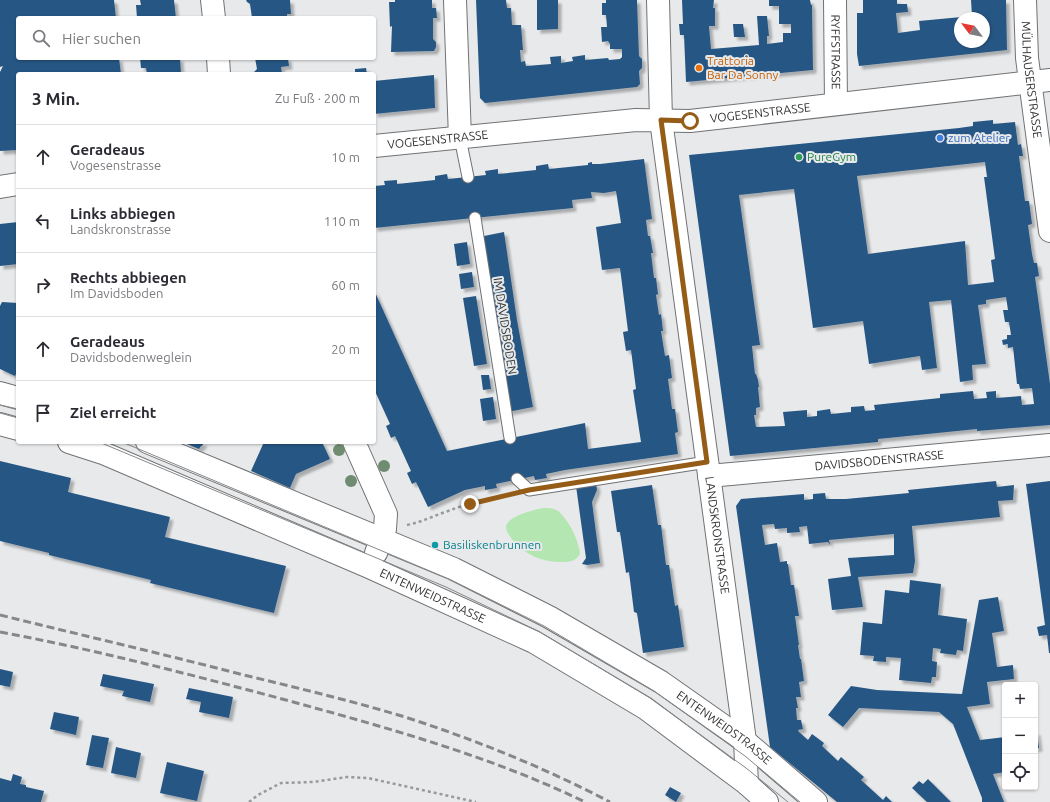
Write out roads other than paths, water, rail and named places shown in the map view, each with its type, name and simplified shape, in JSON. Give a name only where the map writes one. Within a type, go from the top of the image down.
[{"type":"street","points":[[212,0],[214,16]]},
{"type":"street","points":[[455,0],[460,138]]},
{"type":"street","name":"LANDSKRONSTRASSE","points":[[658,0],[661,120],[745,741],[747,784]]},
{"type":"street","name":"RYFFSTRASSE","points":[[835,0],[836,104]]},
{"type":"street","name":"MÜLHAUSERSTRASSE","points":[[1025,0],[1027,58],[1040,81],[1050,231]]},
{"type":"street","points":[[218,60],[219,72]]},
{"type":"street","name":"VOGESENSTRASSE","points":[[376,146],[636,120],[690,121],[1040,81]]},
{"type":"street","points":[[0,187],[16,184]]},
{"type":"street","points":[[0,393],[16,397]]},
{"type":"street","points":[[0,424],[16,428]]},
{"type":"street","name":"ENTENWEIDSTRASSE","points":[[75,444],[102,453],[369,567],[534,642],[645,708],[747,784],[767,802]]},
{"type":"street","name":"ENTENWEIDSTRASSE","points":[[152,444],[454,569],[549,617],[660,682],[745,741],[816,802]]},
{"type":"street","points":[[355,444],[386,514],[385,529],[369,567]]},
{"type":"street","name":"DAVIDSBODENSTRASSE","points":[[708,469],[1050,446]]},
{"type":"lane","points":[[460,138],[468,177]]},
{"type":"lane","name":"IM DAVIDSBODEN","points":[[475,218],[510,438]]},
{"type":"lane","points":[[517,479],[529,490],[708,469]]},
{"type":"tram line","points":[[0,405],[16,409]]},
{"type":"tram line","points":[[0,413],[16,417]]},
{"type":"tram line","points":[[104,444],[446,587],[540,632],[650,698],[746,768],[788,802]]},
{"type":"tram line","points":[[127,444],[449,579],[544,626],[654,691],[745,756],[800,802]]},
{"type":"railway","points":[[0,615],[305,690],[405,717],[510,755],[610,802]]},
{"type":"railway","points":[[0,632],[144,663],[286,700],[400,732],[476,757],[585,802]]},
{"type":"place","name":"Trattoria Bar Da Sonny","points":[[699,68]]},
{"type":"place","name":"zum Atelier","points":[[940,138]]},
{"type":"place","name":"PureGym","points":[[799,157]]},
{"type":"place","name":"Basiliskenbrunnen","points":[[435,545]]}]
